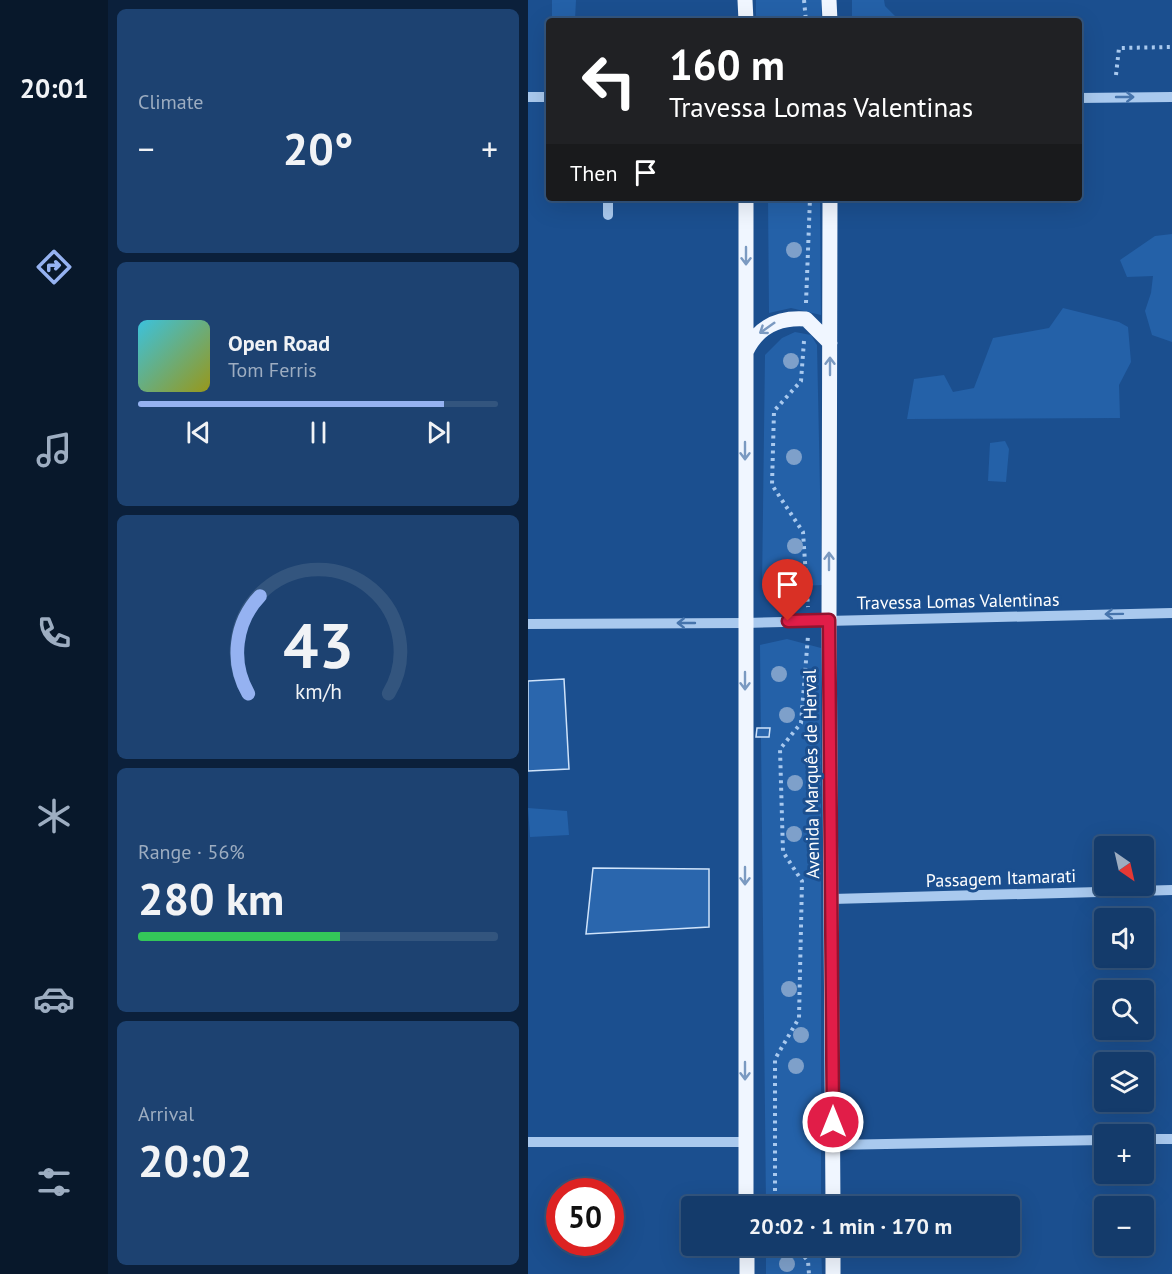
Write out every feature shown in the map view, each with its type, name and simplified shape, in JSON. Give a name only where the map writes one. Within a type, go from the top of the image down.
[{"type":"main road","points":[[746,0],[746,18]]},
{"type":"main road","points":[[830,0],[830,18]]},
{"type":"main road","points":[[746,201],[746,1196]]},
{"type":"main road","name":"Avenida Marquês de Herval","points":[[830,201],[829,620],[833,1196]]},
{"type":"main road","points":[[746,353],[756,336],[765,327],[791,318],[806,319],[830,344]]},
{"type":"main road","points":[[747,1256],[747,1274]]},
{"type":"main road","points":[[833,1256],[833,1274]]},
{"type":"street","points":[[528,97],[546,97]]},
{"type":"street","points":[[1082,98],[1172,97]]},
{"type":"street","points":[[608,201],[608,214]]},
{"type":"street","name":"Travessa Lomas Valentinas","points":[[528,624],[745,623],[1172,613]]},
{"type":"street","name":"Passagem Itamarati","points":[[832,899],[1172,890]]},
{"type":"street","points":[[1154,1139],[1172,1139]]},
{"type":"street","points":[[833,1145],[1094,1140]]},
{"type":"street","points":[[528,1142],[745,1142]]},
{"type":"path","points":[[804,0],[806,18]]},
{"type":"path","points":[[1116,75],[1119,48],[1172,47]]},
{"type":"path","points":[[775,1196],[775,1059],[799,1018],[802,881],[783,852],[780,749],[801,723],[809,620],[803,532],[772,485],[774,411],[801,381],[806,319],[810,201]]},
{"type":"path","points":[[804,1256],[808,1261],[809,1274]]},
{"type":"shaded area","points":[[552,0],[576,0],[575,18],[552,18]]},
{"type":"shaded area","points":[[756,0],[822,0],[821,18],[756,18]]},
{"type":"shaded area","points":[[852,0],[884,0],[885,6],[897,18],[852,18]]},
{"type":"shaded area","points":[[768,201],[820,201],[821,315],[791,308],[769,313]]},
{"type":"shaded area","points":[[1172,234],[1172,342],[1152,335],[1145,311],[1151,293],[1153,276],[1127,277],[1120,260],[1155,236]]},
{"type":"shaded area","points":[[1063,308],[1119,322],[1128,327],[1131,362],[1119,385],[1120,418],[907,419],[914,379],[944,375],[953,392],[974,388],[993,338],[1049,328]]},
{"type":"shaded area","points":[[795,332],[811,335],[817,345],[822,585],[762,588],[765,355],[782,338]]},
{"type":"shaded area","points":[[1005,441],[1009,449],[1006,482],[988,481],[990,443]]},
{"type":"shaded area","points":[[787,639],[821,648],[821,1196],[766,1196],[760,645]]},
{"type":"shaded area","points":[[528,808],[567,811],[569,835],[530,837]]},
{"type":"shaded area","points":[[766,1256],[821,1256],[822,1274],[766,1274]]},
{"type":"building","points":[[564,679],[569,769],[528,771],[528,681]]},
{"type":"building","points":[[757,728],[770,728],[769,737],[756,737]]},
{"type":"building","points":[[593,868],[709,869],[709,927],[586,934]]},
{"type":"route","points":[[788,621],[829,620],[833,1122]]}]
